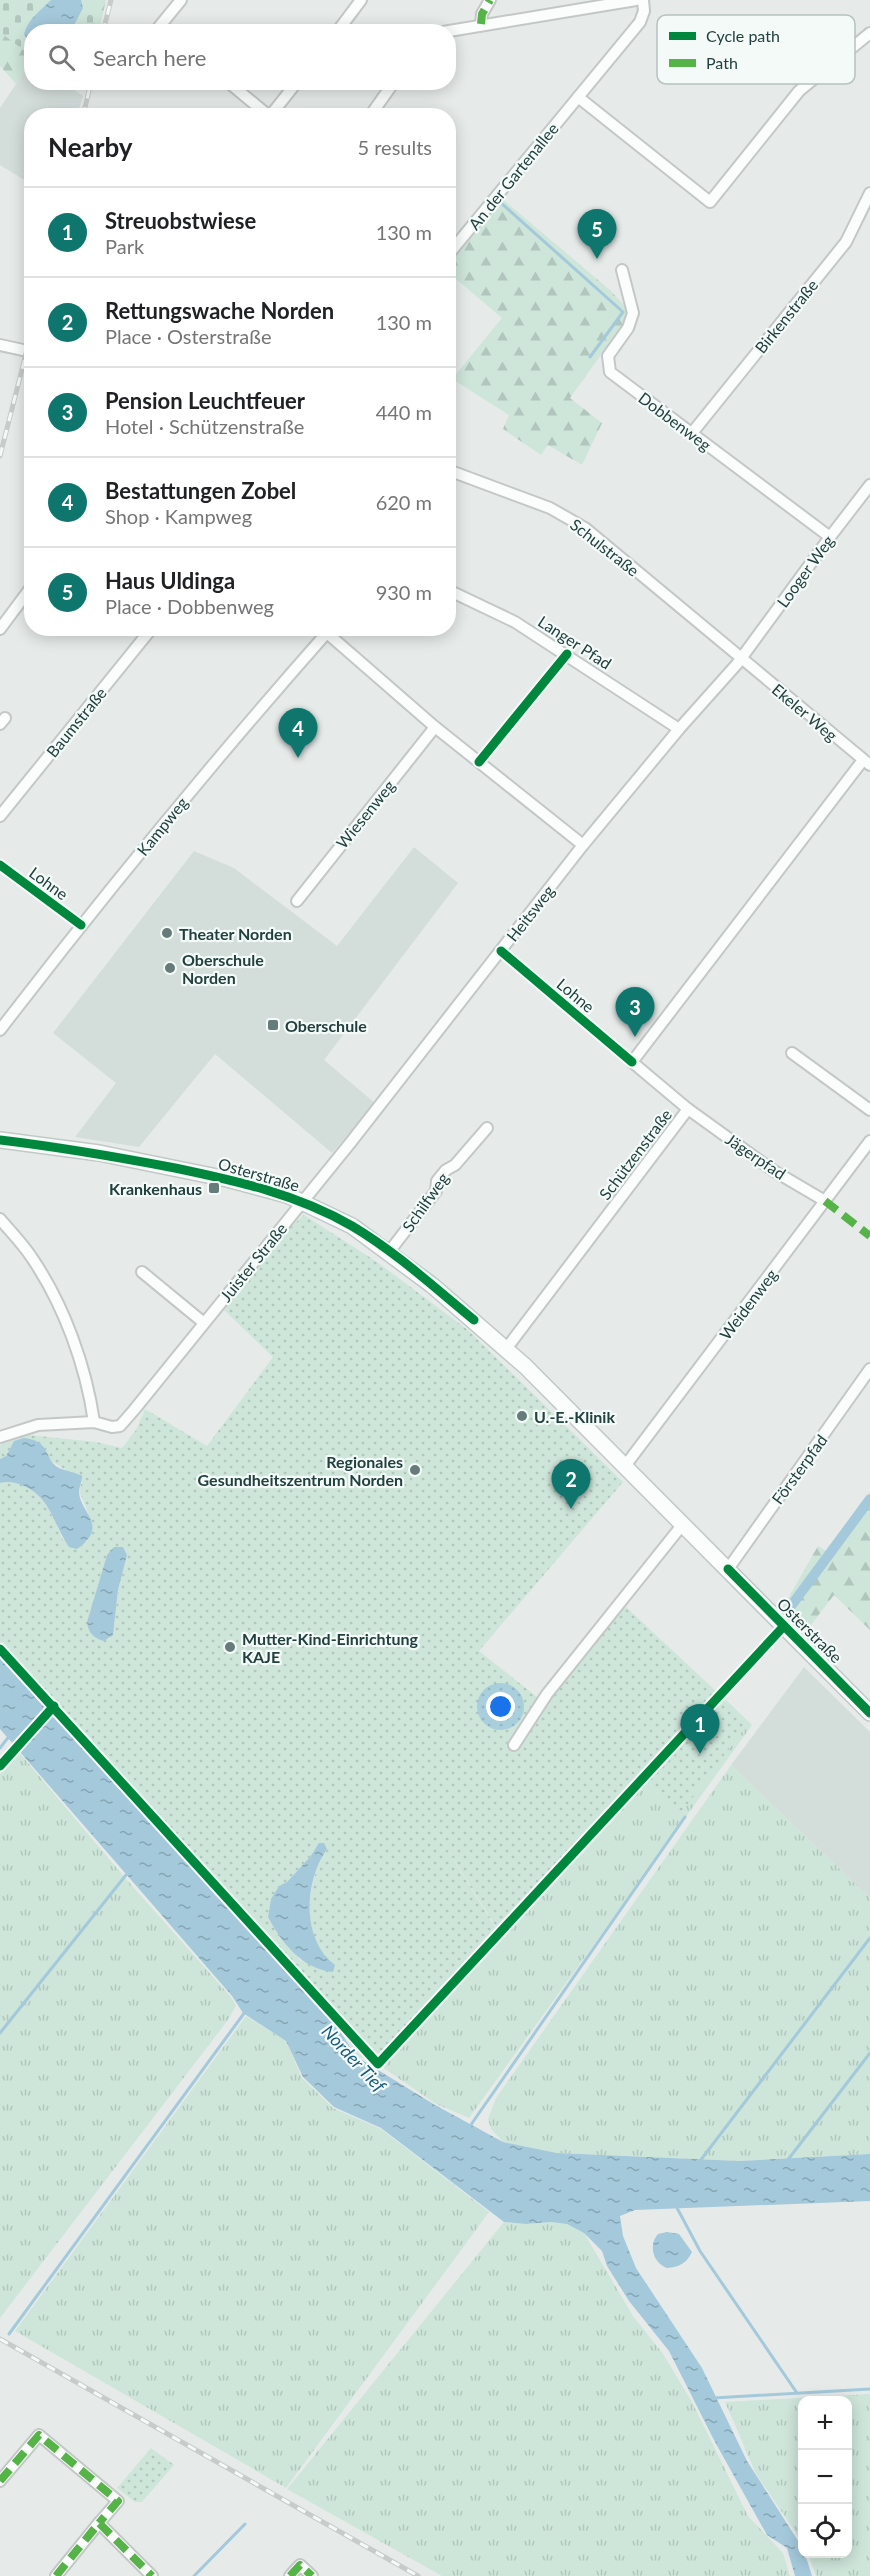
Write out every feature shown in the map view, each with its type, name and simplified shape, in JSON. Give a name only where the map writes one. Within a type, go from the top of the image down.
[{"type":"street","points":[[161,24],[181,0]]},
{"type":"street","points":[[343,24],[361,0]]},
{"type":"street","points":[[481,24],[482,14],[490,0]]},
{"type":"street","points":[[456,29],[610,2],[636,0]]},
{"type":"street","name":"An der Gartenallee","points":[[456,245],[639,22],[644,10],[643,0]]},
{"type":"street","points":[[855,45],[870,33]]},
{"type":"street","points":[[578,97],[710,202],[799,91],[808,84]]},
{"type":"street","points":[[238,90],[259,108]]},
{"type":"street","points":[[276,108],[290,90]]},
{"type":"street","points":[[376,108],[388,90]]},
{"type":"street","name":"Birkenstraße","points":[[692,433],[846,242],[870,193]]},
{"type":"street","name":"Dobbenweg","points":[[622,270],[633,313],[628,328],[608,356],[610,372],[830,537]]},
{"type":"street","points":[[0,345],[24,350]]},
{"type":"street","name":"Schulstraße","points":[[456,473],[550,508],[585,528],[741,659]]},
{"type":"street","name":"Looger Weg","points":[[741,659],[870,485]]},
{"type":"street","name":"Langer Pfad","points":[[456,594],[515,622],[679,729]]},
{"type":"street","points":[[0,629],[24,597]]},
{"type":"street","name":"Baumstraße","points":[[0,816],[146,636]]},
{"type":"street","name":"Kampweg","points":[[0,1030],[81,924],[203,775],[325,636]]},
{"type":"street","points":[[335,636],[435,727],[583,845]]},
{"type":"street","name":"Heitsweg","points":[[303,1202],[583,845],[679,729],[741,659]]},
{"type":"street","name":"Ekeler Weg","points":[[741,659],[866,762]]},
{"type":"street","name":"Wiesenweg","points":[[297,901],[435,727]]},
{"type":"street","name":"Schützenstraße","points":[[506,1349],[688,1109],[632,1062],[866,762]]},
{"type":"street","points":[[792,1053],[870,1110]]},
{"type":"street","name":"Jägerpfad","points":[[688,1109],[774,1171],[825,1201]]},
{"type":"street","name":"Schilfweg","points":[[389,1252],[436,1191],[437,1181],[446,1170],[455,1165],[487,1128]]},
{"type":"street","name":"Osterstraße","points":[[0,1140],[99,1154],[269,1189],[303,1202],[352,1226],[389,1252],[506,1349],[870,1713]]},
{"type":"street","name":"Weidenweg","points":[[625,1466],[870,1141]]},
{"type":"street","name":"Juister Straße","points":[[94,1422],[112,1427],[120,1426],[303,1202]]},
{"type":"street","points":[[0,1219],[32,1258],[55,1299],[75,1347],[94,1422],[38,1425],[0,1437]]},
{"type":"street","points":[[142,1272],[204,1323]]},
{"type":"street","name":"Försterpfad","points":[[728,1569],[870,1369]]},
{"type":"street","points":[[514,1744],[547,1694],[683,1524]]},
{"type":"street","points":[[0,2481],[39,2435],[118,2501],[56,2576]]},
{"type":"street","points":[[99,2523],[152,2576]]},
{"type":"street","points":[[290,2576],[300,2565],[312,2576]]},
{"type":"shaded area","points":[[24,72],[24,90],[75,90],[83,96],[79,108],[24,108],[24,180],[0,165],[0,108]]},
{"type":"shaded area","points":[[414,847],[458,883],[324,1060],[375,1103],[332,1153],[215,1054],[139,1147],[75,1137],[116,1083],[53,1033],[194,851],[234,868],[337,946]]},
{"type":"shaded area","points":[[804,1667],[870,1732],[870,1898],[731,1765]]},
{"type":"green space","points":[[0,0],[99,0],[94,24],[24,24],[24,51],[0,32]]},
{"type":"green space","points":[[38,0],[106,0],[101,24],[24,24],[24,72],[17,85],[0,66],[0,9]]},
{"type":"green space","points":[[500,197],[610,290],[625,306],[628,317],[570,398],[602,423],[582,465],[548,445],[541,455],[503,429],[509,415],[456,382],[456,374],[502,318],[456,279],[456,248]]},
{"type":"green space","points":[[304,1215],[377,1262],[468,1330],[623,1482],[479,1651],[537,1697],[625,1606],[718,1693],[498,1930],[425,1814],[497,1930],[377,2059],[358,2057],[326,2005],[0,1647],[0,1483],[23,1484],[33,1490],[48,1508],[63,1540],[87,1542],[91,1529],[89,1516],[79,1490],[82,1482],[58,1465],[14,1441],[6,1456],[0,1459],[0,1445],[29,1435],[96,1442],[122,1448],[136,1430],[145,1409],[207,1446],[273,1357],[224,1310],[286,1231]],"holes":[[[107,1555],[127,1555],[118,1590],[114,1627],[109,1639],[87,1622]],[[316,1847],[327,1849],[314,1878],[311,1894],[311,1926],[324,1954],[335,1965],[301,1961],[268,1917],[271,1899],[279,1886],[287,1882]]]},
{"type":"green space","points":[[870,1499],[870,1630],[834,1595],[807,1630],[783,1607],[818,1546],[831,1554]]},
{"type":"green space","points":[[723,1697],[752,1725],[469,2118],[436,2104],[379,2065]]},
{"type":"green space","points":[[723,1703],[746,1726],[681,1813],[648,1783]]},
{"type":"green space","points":[[18,1751],[126,1879],[231,1997],[236,2006],[228,2020],[0,2318],[0,1774]]},
{"type":"green space","points":[[731,1765],[870,1898],[870,2154],[739,2161],[557,2153],[503,2142],[491,2129],[488,2119],[496,2098]]},
{"type":"green space","points":[[246,2016],[286,2041],[302,2078],[333,2108],[381,2129],[489,2212],[286,2488],[15,2331]]},
{"type":"green space","points":[[504,2222],[567,2224],[584,2233],[633,2316],[663,2354],[692,2402],[748,2516],[783,2553],[790,2576],[442,2576],[287,2489]]},
{"type":"green space","points":[[870,2394],[870,2576],[816,2576],[809,2558],[852,2558],[852,2396],[834,2396]]},
{"type":"green space","points":[[798,2398],[798,2536],[756,2474],[725,2402]]},
{"type":"green space","points":[[151,2448],[174,2465],[142,2502],[135,2502],[117,2488]]},
{"type":"water","points":[[51,0],[81,0],[83,8],[75,24],[28,24]]},
{"type":"water","points":[[24,1438],[43,1446],[59,1468],[82,1476],[80,1498],[90,1519],[92,1533],[77,1549],[69,1547],[45,1504],[32,1490],[11,1482],[0,1483],[0,1459],[6,1456],[14,1441]]},
{"type":"water","points":[[114,1547],[123,1547],[127,1555],[118,1590],[113,1635],[104,1641],[92,1634],[87,1622],[107,1555]]},
{"type":"water","name":"Norder Tief","points":[[0,1658],[324,2007],[357,2057],[435,2105],[503,2142],[557,2153],[739,2161],[870,2154],[870,2201],[635,2210],[620,2216],[623,2236],[636,2268],[702,2368],[747,2461],[798,2541],[798,2558],[806,2558],[812,2576],[795,2576],[787,2548],[767,2535],[715,2442],[669,2351],[629,2301],[607,2266],[602,2251],[584,2233],[567,2224],[504,2222],[381,2128],[334,2107],[303,2077],[286,2041],[243,2013],[232,1996],[0,1729]]},
{"type":"water","points":[[319,1843],[324,1843],[327,1849],[319,1862],[310,1893],[311,1926],[324,1954],[335,1965],[333,1972],[312,1966],[294,1953],[268,1917],[271,1899],[279,1886],[287,1882],[310,1857]]},
{"type":"water","points":[[667,2232],[679,2234],[692,2252],[682,2264],[667,2268],[655,2258],[653,2243],[658,2234]]},
{"type":"waterway","points":[[500,202],[623,312],[590,357]]},
{"type":"waterway","points":[[791,1606],[870,1499]]},
{"type":"waterway","points":[[0,1748],[10,1735]]},
{"type":"waterway","points":[[470,2126],[685,1817]]},
{"type":"waterway","points":[[0,2033],[126,1875]]},
{"type":"waterway","points":[[700,2161],[870,1938]]},
{"type":"waterway","points":[[9,2334],[245,2012]]},
{"type":"waterway","points":[[787,2161],[870,2053]]},
{"type":"waterway","points":[[676,2206],[700,2251],[797,2393]]},
{"type":"waterway","points":[[713,2398],[870,2389]]},
{"type":"waterway","points":[[194,2576],[245,2524]]},
{"type":"railway","points":[[105,24],[111,0]]},
{"type":"railway","points":[[85,108],[89,90]]},
{"type":"railway","points":[[0,456],[24,362]]},
{"type":"railway","points":[[0,2339],[418,2576]]},
{"type":"marked path","points":[[481,24],[482,14],[490,0]]},
{"type":"marked path","points":[[825,1201],[870,1236]]},
{"type":"marked path","points":[[0,2481],[39,2435],[118,2501],[99,2523]]},
{"type":"marked path","points":[[56,2576],[99,2523],[152,2576]]},
{"type":"marked path","points":[[290,2576],[300,2565],[312,2576]]},
{"type":"cycle path","points":[[479,762],[567,654]]},
{"type":"cycle path","name":"Lohne","points":[[0,865],[81,925]]},
{"type":"cycle path","name":"Lohne","points":[[501,951],[632,1062]]},
{"type":"cycle path","points":[[0,1140],[88,1152],[175,1168],[266,1190],[310,1205],[352,1226],[384,1247],[474,1320]]},
{"type":"cycle path","points":[[728,1569],[870,1713]]},
{"type":"cycle path","points":[[0,1649],[378,2064],[784,1626]]},
{"type":"cycle path","points":[[0,1766],[54,1706]]},
{"type":"place","name":"Haus Uldinga","points":[[597,259]]},
{"type":"place","name":"Bestattungen Zobel","points":[[298,758]]},
{"type":"place","name":"Theater Norden","points":[[167,933]]},
{"type":"place","name":"Oberschule Norden","points":[[170,968]]},
{"type":"place","name":"Oberschule","points":[[273,1025]]},
{"type":"place","name":"Pension Leuchtfeuer","points":[[635,1037]]},
{"type":"place","name":"Krankenhaus","points":[[214,1188]]},
{"type":"place","name":"U.-E.-Klinik","points":[[522,1416]]},
{"type":"place","name":"Regionales Gesundheitszentrum Norden","points":[[415,1470]]},
{"type":"place","name":"Rettungswache Norden","points":[[571,1509]]},
{"type":"place","name":"Mutter-Kind-Einrichtung KAJE","points":[[230,1647]]},
{"type":"place","name":"Streuobstwiese","points":[[700,1754]]}]
